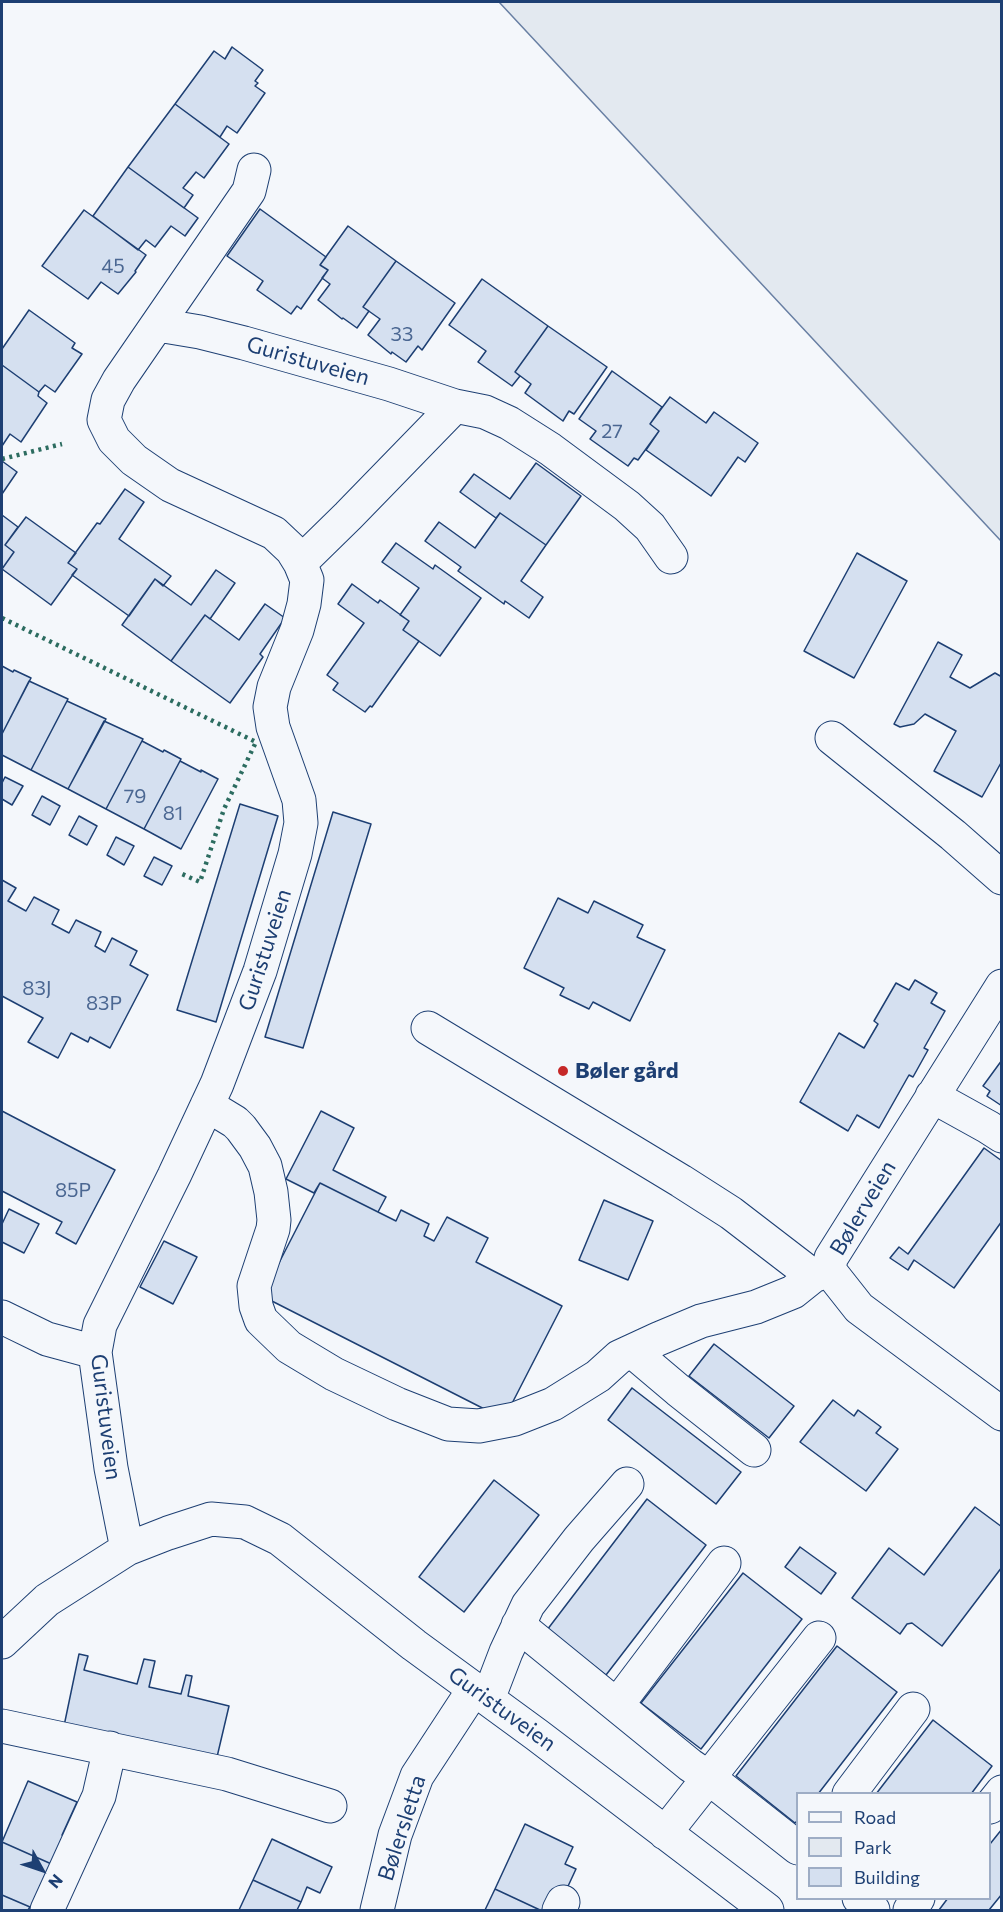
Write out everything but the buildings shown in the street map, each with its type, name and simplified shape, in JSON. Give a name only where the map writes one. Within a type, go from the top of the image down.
[{"type":"street","name":"Guristuveien","points":[[254,170],[249,191],[119,380],[108,400],[104,420],[114,440],[134,460],[170,485],[274,533],[292,550],[307,580],[297,630],[274,687],[270,707],[273,727],[299,800],[301,824],[295,854],[260,971],[238,1031],[174,1176],[100,1325],[94,1352],[111,1468],[127,1549],[210,1519],[245,1522],[280,1539],[414,1646],[481,1694],[767,1911]]},
{"type":"street","name":"Guristuveien","points":[[158,325],[244,343],[389,384],[455,406],[485,412],[509,423],[550,449],[627,506],[650,527],[671,557]]},
{"type":"street","points":[[300,563],[455,406]]},
{"type":"street","points":[[832,738],[953,835],[1002,878]]},
{"type":"street","name":"Bølerveien","points":[[1002,986],[821,1273],[859,1308],[1002,1414]]},
{"type":"street","points":[[207,1105],[241,1128],[265,1166],[274,1220],[254,1286],[261,1320],[290,1347],[334,1374],[397,1404],[448,1424],[479,1426],[515,1419],[553,1404],[598,1376],[619,1357],[701,1321],[756,1307],[794,1292],[821,1273],[681,1181],[428,1028]]},
{"type":"street","points":[[932,1096],[1002,1136]]},
{"type":"street","points":[[2,1317],[47,1339],[94,1352]]},
{"type":"street","points":[[633,1352],[754,1450]]},
{"type":"street","name":"Bølersletta","points":[[376,1911],[395,1836],[417,1776],[481,1694],[528,1605],[579,1539],[627,1484]]},
{"type":"street","points":[[2,1642],[47,1600],[127,1549]]},
{"type":"street","points":[[617,1705],[724,1563]]},
{"type":"street","points":[[518,1626],[690,1765],[796,1846]]},
{"type":"street","points":[[665,1833],[819,1638]]},
{"type":"street","points":[[850,1792],[912,1708]]},
{"type":"street","points":[[2,1726],[227,1774],[330,1806]]},
{"type":"street","points":[[47,1911],[99,1796],[110,1748]]},
{"type":"street","points":[[991,1807],[1002,1792]]},
{"type":"street","points":[[860,1900],[873,1911]]},
{"type":"green space","points":[[499,2],[1001,2],[1001,541]]},
{"type":"hedge","points":[[2,459],[62,444]]},
{"type":"hedge","points":[[2,618],[256,742],[224,809],[200,882],[182,874]]},
{"type":"place","name":"Bøler gård","points":[[563,1071]]}]
